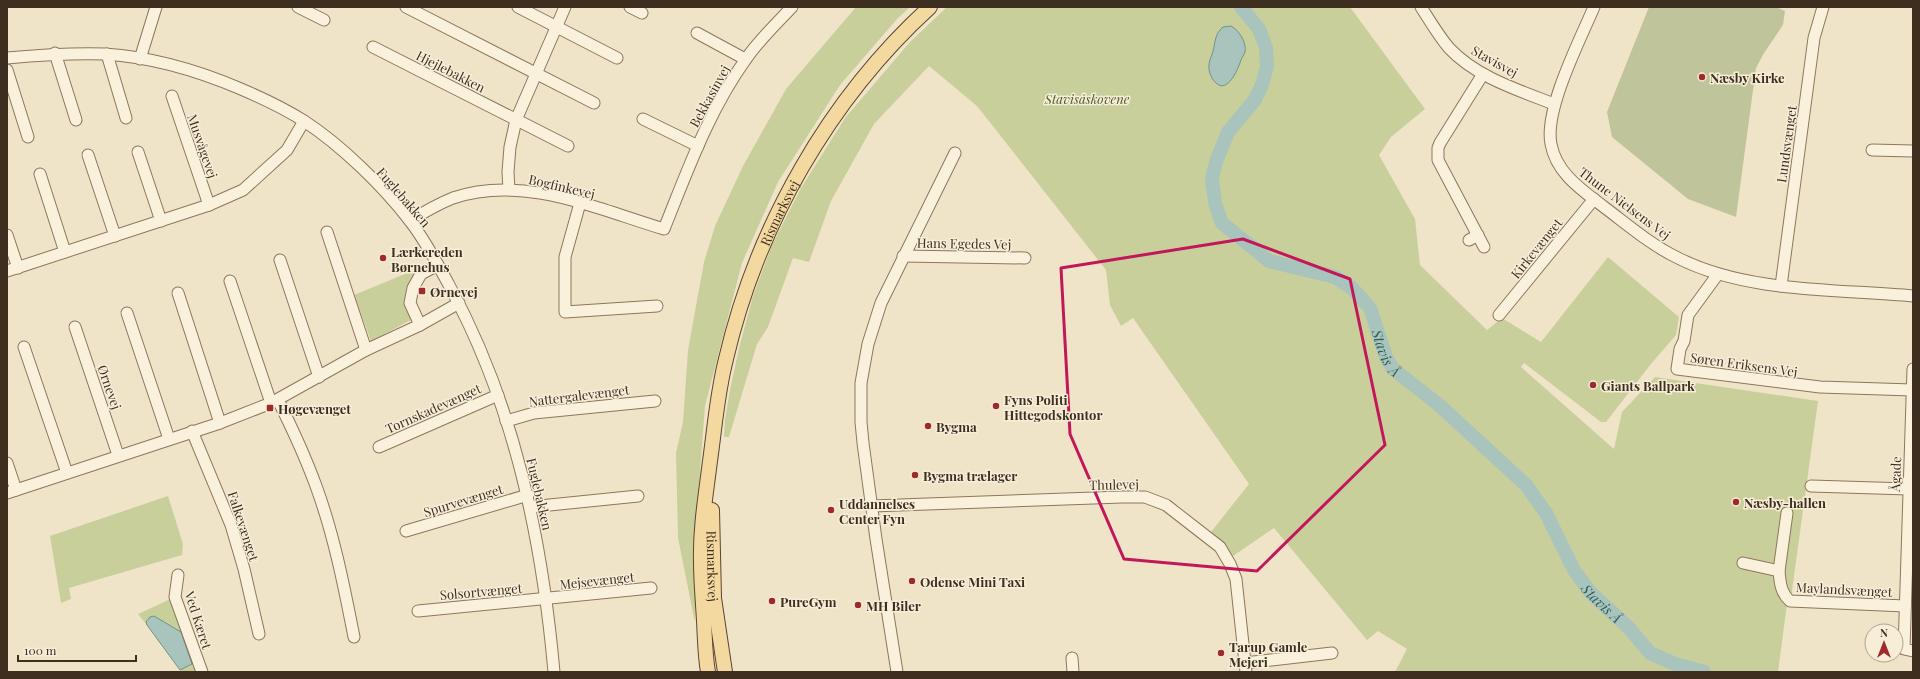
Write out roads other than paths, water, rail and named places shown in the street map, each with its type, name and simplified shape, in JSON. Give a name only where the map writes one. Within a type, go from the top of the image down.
[{"type":"main road","name":"Rismarksvej","points":[[708,672],[700,562],[703,512],[711,459],[715,414],[726,358],[750,280],[771,227],[795,180],[829,125],[862,81],[893,44],[930,7]]},
{"type":"main road","name":"Rismarksvej","points":[[711,459],[714,598],[725,672]]},
{"type":"street","points":[[140,59],[156,7]]},
{"type":"street","points":[[298,7],[324,20]]},
{"type":"street","points":[[406,7],[594,103]]},
{"type":"street","points":[[518,7],[617,58]]},
{"type":"street","points":[[509,190],[508,172],[516,120],[565,7]]},
{"type":"street","points":[[630,7],[642,13]]},
{"type":"street","name":"Bekkasinvej","points":[[664,229],[698,146],[721,100],[745,60],[792,7]]},
{"type":"street","name":"Stavisvej","points":[[1421,7],[1438,34],[1466,63],[1483,74],[1554,104]]},
{"type":"street","name":"Thune Nielsens Vej","points":[[1594,7],[1554,104],[1550,125],[1550,143],[1556,160],[1568,177],[1651,243],[1679,259],[1718,274],[1748,282],[1781,286],[1913,296]]},
{"type":"street","name":"Lundsvænget","points":[[1781,286],[1814,38],[1823,7]]},
{"type":"street","name":"Bekkasinvej","points":[[697,33],[745,60]]},
{"type":"street","name":"Hjejlebakken","points":[[373,47],[568,146]]},
{"type":"street","points":[[55,54],[76,120]]},
{"type":"street","name":"Fuglebakken","points":[[7,58],[55,54],[107,54],[140,59],[184,69],[219,80],[259,97],[304,121],[350,158],[380,187],[410,221],[459,303],[478,343],[498,395],[528,495],[547,600],[554,672]]},
{"type":"street","points":[[107,54],[126,118]]},
{"type":"street","points":[[7,70],[28,137]]},
{"type":"street","points":[[1483,74],[1440,143],[1438,160],[1474,237],[1484,247]]},
{"type":"street","name":"Musvågevej","points":[[172,96],[209,205]]},
{"type":"street","name":"Bekkasinvej","points":[[643,119],[698,146]]},
{"type":"street","points":[[7,235],[12,270],[209,205],[243,190],[266,170],[287,150],[304,121]]},
{"type":"street","points":[[1872,150],[1913,151]]},
{"type":"street","points":[[138,152],[161,221]]},
{"type":"street","name":"Hans Egedes Vej","points":[[897,672],[861,422],[862,383],[868,344],[881,303],[955,153]]},
{"type":"street","points":[[88,155],[115,236]]},
{"type":"street","points":[[40,174],[65,252]]},
{"type":"street","name":"Bogfinkevej","points":[[410,221],[432,208],[454,198],[484,191],[509,190],[532,191],[580,203],[664,229]]},
{"type":"street","name":"Kirkevænget","points":[[1499,315],[1594,199]]},
{"type":"street","points":[[580,203],[565,257],[565,312],[657,306]]},
{"type":"street","points":[[327,232],[366,350]]},
{"type":"street","name":"Hans Egedes Vej","points":[[903,256],[1025,258]]},
{"type":"street","points":[[280,260],[319,377]]},
{"type":"street","points":[[420,325],[410,303],[413,288],[421,274],[438,266]]},
{"type":"street","name":"Søren Eriksens Vej","points":[[1718,274],[1688,315],[1684,341],[1680,349],[1677,369],[1820,387],[1912,390]]},
{"type":"street","points":[[230,281],[274,402],[300,444],[330,528],[354,637]]},
{"type":"street","points":[[178,293],[220,423]]},
{"type":"street","points":[[7,463],[12,492],[192,431],[220,423],[274,402],[366,350],[420,325],[459,303]]},
{"type":"street","points":[[127,313],[169,439]]},
{"type":"street","name":"Ørnevej","points":[[75,327],[118,456]]},
{"type":"street","points":[[24,347],[67,473]]},
{"type":"street","name":"Ågade","points":[[1913,369],[1908,490],[1910,581],[1905,606],[1904,649],[1913,651]]},
{"type":"street","name":"Tornskadevænget","points":[[380,448],[498,395]]},
{"type":"street","name":"Nattergalevænget","points":[[506,421],[534,413],[655,401]]},
{"type":"street","name":"Falkevænget","points":[[192,431],[231,525],[244,569],[259,634]]},
{"type":"street","points":[[1811,486],[1908,490]]},
{"type":"street","name":"Spurvevænget","points":[[406,532],[528,495]]},
{"type":"street","points":[[530,507],[638,496]]},
{"type":"street","name":"Thulevej","points":[[872,506],[1145,497],[1166,504],[1220,547],[1230,564],[1236,579],[1245,668],[1332,653]]},
{"type":"street","name":"Maylandsvænget","points":[[1787,513],[1779,571],[1781,589],[1784,596],[1790,601],[1905,606]]},
{"type":"street","name":"Maylandsvænget","points":[[1743,563],[1779,571]]},
{"type":"street","name":"Ved Kæret","points":[[178,575],[175,597],[202,672]]},
{"type":"street","name":"Mejsevænget","points":[[547,600],[650,588]]},
{"type":"street","name":"Solsortvænget","points":[[418,611],[547,600]]},
{"type":"street","points":[[1072,658],[1073,672]]},
{"type":"water","points":[[1231,26],[1237,30],[1242,37],[1245,45],[1245,52],[1233,77],[1226,85],[1221,86],[1212,78],[1209,70],[1209,62],[1220,30],[1223,27]]},
{"type":"water","points":[[154,616],[181,632],[192,664],[180,670],[147,625],[146,622],[150,617]]},
{"type":"waterway","name":"Stavis Å","points":[[1241,7],[1259,29],[1266,48],[1267,66],[1262,85],[1254,101],[1228,132],[1217,159],[1212,178],[1215,203],[1222,223],[1269,261],[1335,277],[1352,288],[1370,308],[1386,357],[1393,369],[1438,404],[1526,485],[1546,513],[1574,570],[1590,592],[1629,628],[1650,653],[1675,664],[1704,672]]},
{"type":"place","name":"Næsby Kirke","points":[[1702,77]]},
{"type":"place","name":"Lærkereden Børnehus","points":[[383,258]]},
{"type":"place","name":"Ørnevej","points":[[422,291]]},
{"type":"place","name":"Giants Ballpark","points":[[1593,385]]},
{"type":"place","name":"Fyns Politi Hittegodskontor","points":[[996,406]]},
{"type":"place","name":"Høgevænget","points":[[270,408]]},
{"type":"place","name":"Bygma","points":[[928,426]]},
{"type":"place","name":"Bygma trælager","points":[[915,475]]},
{"type":"place","name":"Næsby-hallen","points":[[1736,502]]},
{"type":"place","name":"Uddannelses Center Fyn","points":[[831,510]]},
{"type":"place","name":"Odense Mini Taxi","points":[[912,581]]},
{"type":"place","name":"PureGym","points":[[772,601]]},
{"type":"place","name":"MH Biler","points":[[858,605]]},
{"type":"place","name":"Tarup Gamle Mejeri","points":[[1221,653]]},
{"type":"park label","name":"Stavisåskovene","points":[[1087,98]]}]
